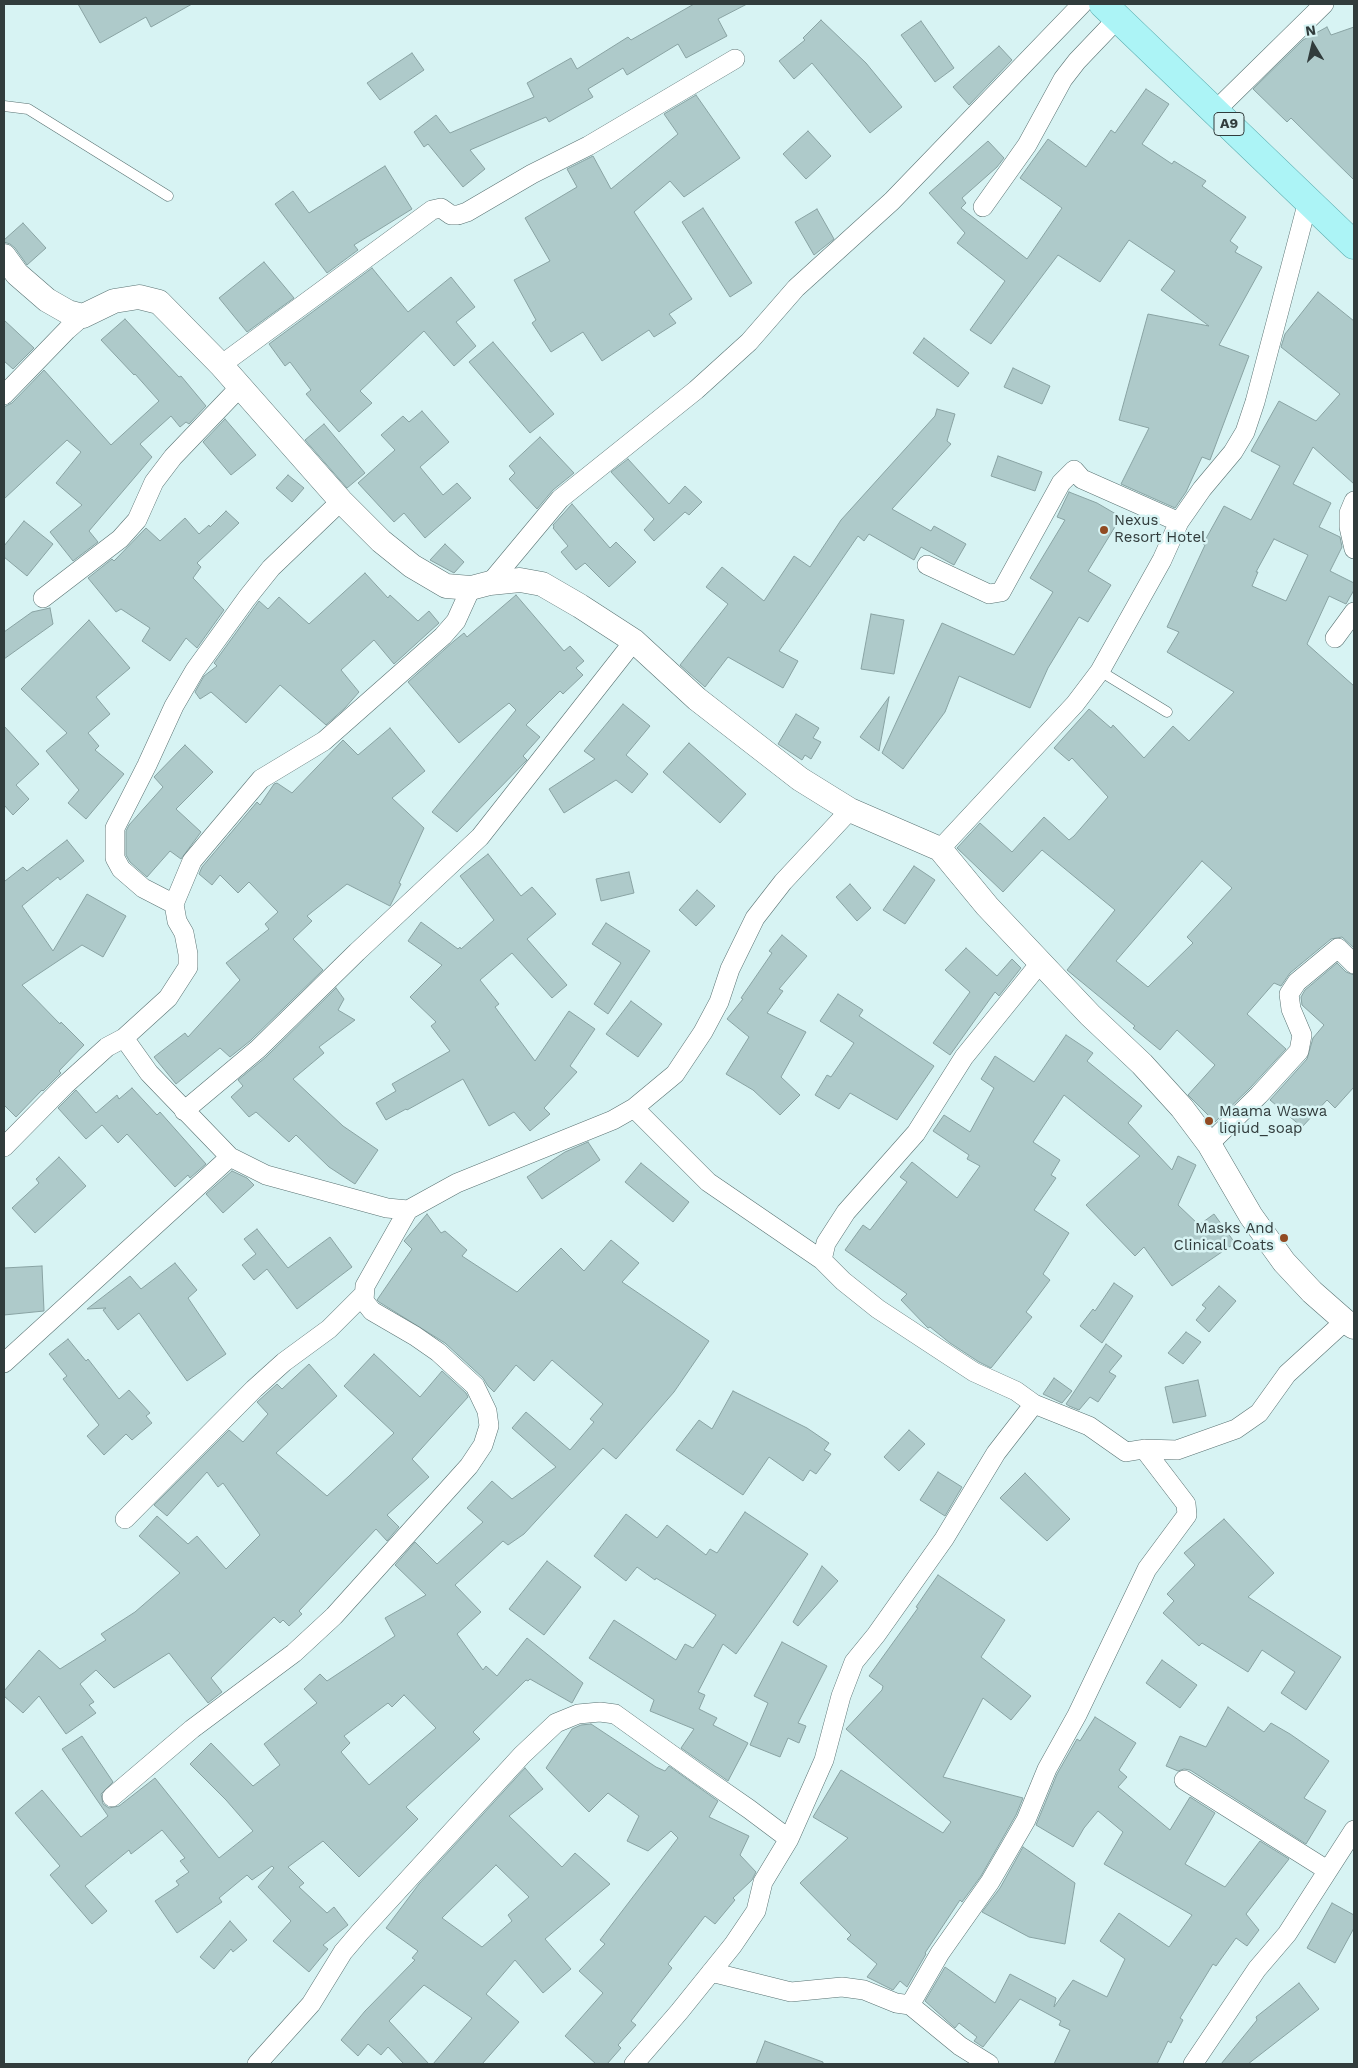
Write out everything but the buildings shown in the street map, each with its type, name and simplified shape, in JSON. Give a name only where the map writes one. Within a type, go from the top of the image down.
[{"type":"main road","name":"A9","points":[[1111,11],[1354,245]]},
{"type":"street","points":[[4,1147],[65,1084],[107,1047],[124,1038],[168,998],[188,967],[188,954],[184,933],[177,921],[174,904],[192,860],[256,784],[261,779],[324,741],[443,636],[456,621],[480,586],[560,499],[696,390],[748,342],[796,288],[892,201],[1082,4]]},
{"type":"street","points":[[1215,111],[1324,4]]},
{"type":"street","points":[[983,207],[1028,145],[1063,79],[1111,11]]},
{"type":"street","points":[[221,365],[432,210],[441,208],[451,214],[458,215],[467,212],[532,174],[588,146],[735,59]]},
{"type":"street","points":[[940,849],[1075,704],[1100,670],[1162,560],[1179,522],[1202,489],[1233,452],[1245,432],[1255,402],[1308,201]]},
{"type":"street","points":[[4,256],[17,274],[46,300],[68,312],[83,316]]},
{"type":"street","points":[[4,396],[67,330],[83,316],[114,301],[139,296],[159,302],[221,365],[341,501],[381,541],[412,566],[446,586],[480,586],[520,580],[542,584],[580,606],[634,642],[697,699],[800,779],[850,810],[940,849],[987,906],[1090,1015],[1149,1071],[1182,1108],[1210,1144],[1250,1216],[1284,1262],[1312,1292],[1349,1324],[1287,1374],[1259,1412],[1236,1429],[1177,1450],[1126,1452],[1089,1426],[1034,1404],[1016,1391],[974,1372],[878,1309],[843,1281],[822,1260],[708,1182],[634,1108]]},
{"type":"street","points":[[43,598],[120,539],[137,520],[154,482],[169,463],[240,387]]},
{"type":"street","points":[[927,565],[989,594],[1001,592],[1061,483],[1074,470],[1082,479],[1179,522]]},
{"type":"street","points":[[174,904],[143,888],[121,869],[115,858],[115,828],[174,706],[195,670],[246,598],[271,568],[341,501]]},
{"type":"street","points":[[1354,501],[1349,513],[1349,527],[1354,549]]},
{"type":"street","points":[[1335,638],[1354,612]]},
{"type":"street","points":[[184,1111],[258,1049],[357,952],[480,837],[634,642]]},
{"type":"street","points":[[112,1797],[192,1729],[294,1653],[334,1616],[469,1466],[483,1445],[489,1426],[487,1411],[475,1386],[438,1352],[372,1311],[364,1301],[365,1286],[408,1210],[457,1183],[613,1120],[634,1108],[675,1074],[703,1032],[719,1002],[730,969],[755,918],[783,882],[850,810]]},
{"type":"street","points":[[1210,1144],[1260,1094],[1299,1051],[1302,1035],[1291,1009],[1289,994],[1297,982],[1338,948],[1354,964]]},
{"type":"street","points":[[822,1260],[826,1243],[846,1212],[916,1133],[964,1057],[1041,962]]},
{"type":"street","points":[[124,1038],[150,1074],[230,1157],[266,1175],[387,1208],[408,1210]]},
{"type":"street","points":[[4,1363],[230,1157]]},
{"type":"street","points":[[125,1519],[254,1389],[284,1362],[329,1329],[363,1295]]},
{"type":"street","points":[[634,2064],[711,1972],[756,1911],[763,1882],[790,1839],[824,1760],[841,1696],[854,1662],[876,1635],[944,1539],[996,1453],[1034,1404]]},
{"type":"street","points":[[910,2005],[940,1953],[990,1882],[1026,1820],[1046,1769],[1077,1715],[1147,1569],[1187,1515],[1186,1504],[1144,1450]]},
{"type":"street","points":[[257,2064],[311,2004],[342,1952],[522,1755],[556,1723],[578,1714],[600,1712],[615,1714],[790,1839]]},
{"type":"street","points":[[1184,1780],[1327,1870]]},
{"type":"street","points":[[1193,2064],[1257,1969],[1287,1934],[1354,1830]]},
{"type":"street","points":[[711,1972],[792,1992],[842,1986],[864,1990],[896,2003],[910,2005],[960,2046],[985,2063]]},
{"type":"lane","points":[[4,106],[28,109],[168,196]]},
{"type":"lane","points":[[1100,670],[1167,712]]},
{"type":"place","name":"Nexus Resort Hotel","points":[[1104,530]]},
{"type":"place","name":"Maama Waswa liqiud_soap","points":[[1209,1121]]},
{"type":"place","name":"Masks And Clinical Coats","points":[[1284,1238]]}]
